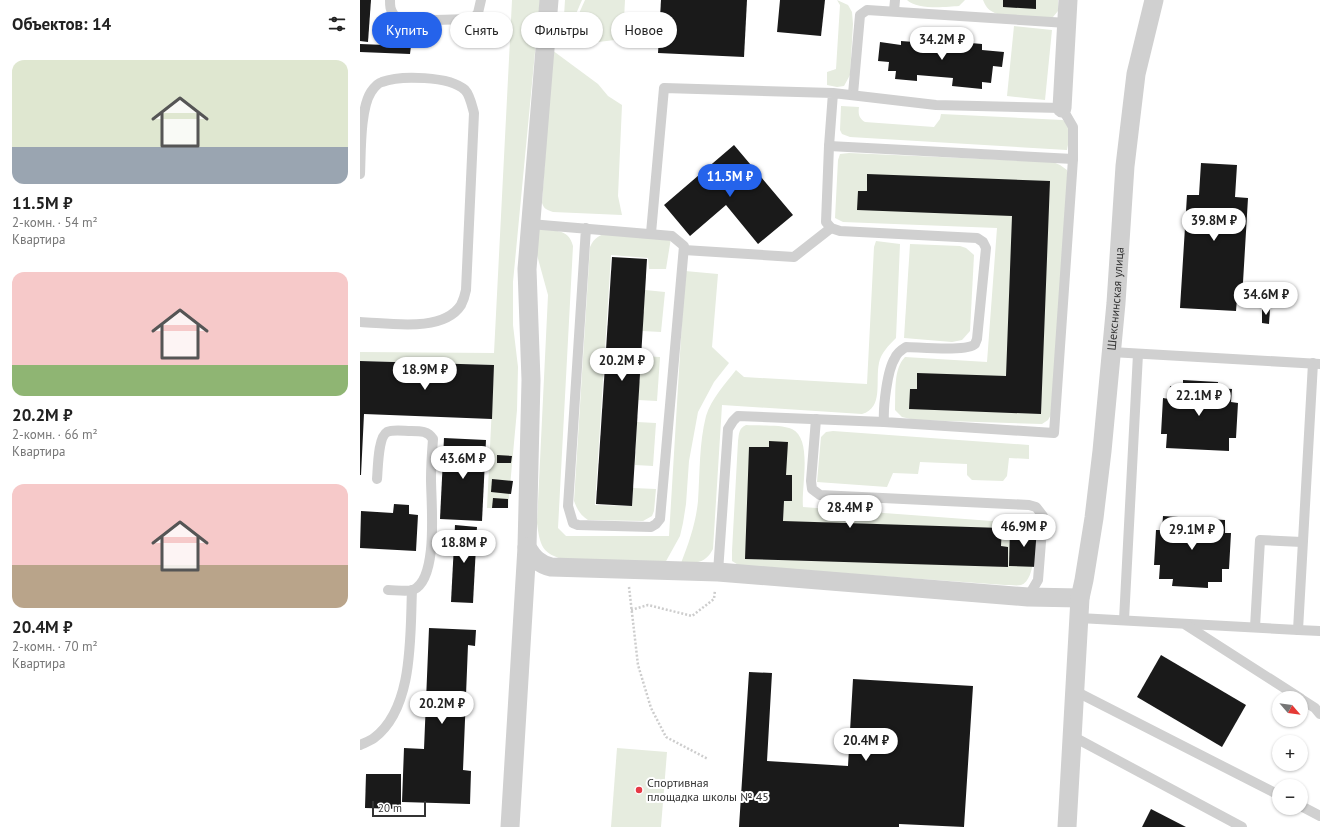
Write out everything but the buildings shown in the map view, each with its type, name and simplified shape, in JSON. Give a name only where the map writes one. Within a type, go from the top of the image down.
[{"type":"street","points":[[510,827],[527,547],[531,380],[527,270],[549,0]]},
{"type":"street","points":[[1062,108],[1068,0]]},
{"type":"street","name":"Шекснинская улица","points":[[1068,827],[1080,598],[1094,511],[1111,352],[1116,303],[1125,166],[1136,74],[1154,0]]},
{"type":"street","points":[[527,547],[533,558],[539,563],[551,567],[718,572],[1028,598],[1080,598]]},
{"type":"lane","points":[[390,0],[390,8],[395,16],[406,19],[473,19],[478,13],[481,0]]},
{"type":"lane","points":[[894,11],[895,0]]},
{"type":"lane","points":[[853,94],[860,15],[867,10],[1067,23]]},
{"type":"lane","points":[[360,174],[366,102],[371,92],[380,82],[394,79],[425,78],[454,84],[465,90],[474,113],[466,290],[461,305],[448,318],[430,324],[360,322]]},
{"type":"lane","points":[[651,233],[664,88],[853,94],[863,97],[936,104],[1062,108],[1073,127],[1073,159],[1054,433],[884,422],[738,416],[728,428],[718,572]]},
{"type":"lane","points":[[833,93],[826,222],[831,228],[840,231],[977,238],[983,242],[986,248],[977,339],[975,344],[970,347],[959,349],[906,347],[899,351],[890,368],[883,408],[884,422]]},
{"type":"lane","points":[[829,146],[1073,159]]},
{"type":"lane","points":[[530,224],[586,228],[651,233],[672,236],[684,246],[660,518],[656,524],[651,527],[578,525],[573,522],[568,506],[586,228]]},
{"type":"lane","points":[[684,250],[794,257],[831,228]]},
{"type":"lane","points":[[1111,352],[1316,363],[1302,542],[1298,630]]},
{"type":"lane","points":[[1124,620],[1138,354]]},
{"type":"lane","points":[[816,419],[812,489],[820,496],[1029,505],[1036,507],[1043,516],[1038,580],[1028,598]]},
{"type":"lane","points":[[377,479],[381,440],[385,432],[391,430],[423,431],[430,435],[433,439],[431,479],[431,546],[428,570],[423,582],[412,590],[388,590]]},
{"type":"lane","points":[[1255,627],[1260,540],[1302,542]]},
{"type":"lane","points":[[360,745],[374,738],[389,722],[405,685],[409,657],[412,590]]},
{"type":"lane","points":[[1079,618],[1320,631]]},
{"type":"lane","points":[[1185,624],[1289,691]]},
{"type":"lane","points":[[1075,691],[1272,791]]},
{"type":"lane","points":[[1308,703],[1320,714]]},
{"type":"lane","points":[[1072,736],[1242,827]]},
{"type":"lane","points":[[1308,810],[1320,816]]},
{"type":"path","points":[[628,570],[631,610],[638,665],[651,708],[666,737],[708,759]]},
{"type":"path","points":[[631,610],[648,605],[692,616],[714,599],[718,572]]},
{"type":"shaded area","points":[[512,0],[540,0],[539,12],[521,12],[521,48],[535,48],[513,282],[513,325],[518,367],[517,410],[508,508],[487,508],[494,365],[360,361],[360,352],[494,353],[510,48],[513,48],[513,12],[511,12]]},
{"type":"shaded area","points":[[565,0],[582,0],[577,12],[564,12]]},
{"type":"shaded area","points":[[585,0],[625,0],[624,12],[611,12],[611,40],[603,41],[603,12],[580,12]]},
{"type":"shaded area","points":[[837,0],[848,5],[852,12],[853,24],[850,75],[844,86],[837,87],[827,85],[827,72],[836,69],[840,5]]},
{"type":"shaded area","points":[[907,0],[965,0],[959,6],[924,7]]},
{"type":"shaded area","points":[[983,0],[1058,0],[1058,11],[1053,17],[1004,16],[990,10]]},
{"type":"shaded area","points":[[1014,26],[1052,30],[1045,100],[1007,96]]},
{"type":"shaded area","points":[[552,50],[598,84],[608,96],[622,105],[618,196],[622,215],[553,212],[546,209],[542,203]]},
{"type":"shaded area","points":[[841,106],[859,107],[859,116],[865,122],[934,127],[940,119],[941,114],[1063,120],[1069,130],[1067,150],[850,137],[842,134],[840,130]]},
{"type":"shaded area","points":[[849,153],[1053,162],[1067,170],[1068,178],[1052,413],[1048,420],[1042,424],[915,420],[902,417],[895,410],[897,375],[901,362],[905,357],[987,362],[997,228],[843,222],[835,218],[838,160],[840,154]]},
{"type":"shaded area","points":[[535,229],[553,230],[563,233],[571,240],[573,246],[558,528],[566,536],[669,536],[685,271],[718,274],[712,347],[729,363],[714,382],[698,412],[689,461],[683,523],[680,536],[665,563],[566,560],[558,558],[547,552],[539,538],[537,523],[548,295],[537,255]]},
{"type":"shaded area","points":[[608,233],[671,238],[666,269],[649,269],[648,258],[611,255],[595,505],[632,506],[633,488],[656,489],[654,511],[652,516],[643,521],[588,520],[579,512],[574,501],[590,247],[597,237]]},
{"type":"shaded area","points":[[876,241],[900,244],[896,338],[886,349],[880,359],[876,400],[873,406],[869,411],[862,414],[722,405],[713,549],[707,558],[700,562],[681,563],[696,517],[701,448],[706,416],[715,397],[736,370],[744,377],[867,384],[874,247]]},
{"type":"shaded area","points":[[910,244],[960,246],[966,248],[974,255],[970,331],[962,340],[952,342],[904,338]]},
{"type":"shaded area","points":[[645,290],[665,292],[661,332],[642,331]]},
{"type":"shaded area","points":[[641,356],[660,357],[657,401],[638,400]]},
{"type":"shaded area","points":[[637,422],[656,423],[653,466],[635,465]]},
{"type":"shaded area","points":[[746,425],[782,426],[792,429],[798,434],[802,443],[805,464],[803,507],[992,521],[1002,519],[1035,523],[1034,557],[1030,575],[1021,585],[1013,585],[740,566],[732,561],[732,551],[738,441],[741,429]]},
{"type":"shaded area","points":[[833,431],[1029,445],[1029,459],[1009,458],[1007,476],[1003,481],[972,480],[967,475],[967,464],[920,462],[918,474],[893,473],[887,487],[817,482],[821,437],[826,432]]},
{"type":"shaded area","name":"Спортивная площадка школы № 45","points":[[617,748],[667,752],[661,827],[611,827]]},
{"type":"place","name":"Спортивная площадка школы № 45","points":[[639,790]]}]
